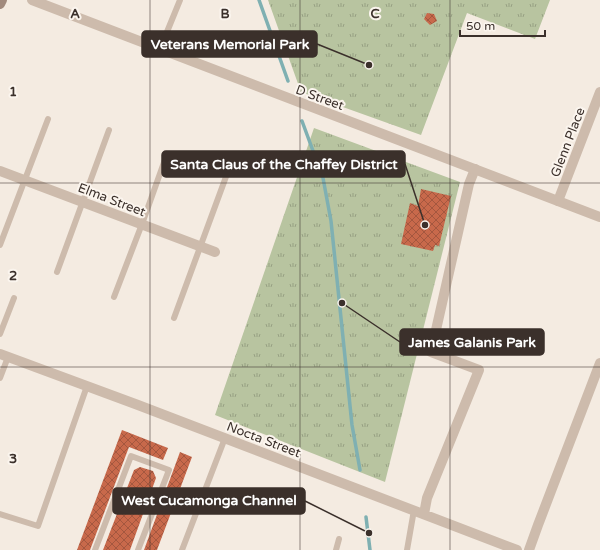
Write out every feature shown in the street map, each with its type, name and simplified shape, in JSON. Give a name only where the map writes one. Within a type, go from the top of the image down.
[{"type":"main road","points":[[0,4],[2,0]]},
{"type":"street","name":"D Street","points":[[32,0],[600,217]]},
{"type":"street","name":"Glenn Place","points":[[558,201],[600,92]]},
{"type":"street","points":[[419,512],[427,498],[479,370],[431,352],[469,184],[475,169]]},
{"type":"street","name":"Elma Street","points":[[0,170],[215,252]]},
{"type":"street","name":"Nocta Street","points":[[4,355],[517,550]]},
{"type":"street","points":[[529,550],[600,363]]},
{"type":"lane","points":[[160,49],[180,0]]},
{"type":"lane","points":[[0,245],[48,119]]},
{"type":"lane","points":[[57,272],[109,130]]},
{"type":"lane","points":[[114,297],[167,154]]},
{"type":"lane","points":[[174,318],[227,174]]},
{"type":"lane","points":[[0,334],[14,298]]},
{"type":"lane","points":[[0,378],[4,355]]},
{"type":"lane","points":[[0,514],[38,526],[87,386]]},
{"type":"lane","points":[[182,550],[225,438]]},
{"type":"lane","points":[[95,550],[131,456],[169,470],[138,550]]},
{"type":"lane","points":[[407,550],[419,512]]},
{"type":"lane","points":[[336,550],[339,539]]},
{"type":"green space","points":[[268,0],[550,0],[535,39],[467,13],[421,135],[301,92]]},
{"type":"green space","points":[[314,128],[460,182],[385,482],[215,415]]},
{"type":"building","points":[[427,13],[434,14],[437,21],[430,25],[424,19]]},
{"type":"building","points":[[421,189],[451,196],[439,246],[435,245],[433,251],[401,244],[410,203],[418,206]]},
{"type":"building","points":[[122,430],[168,448],[163,460],[129,447],[90,550],[77,550]]},
{"type":"building","points":[[180,452],[192,457],[157,550],[144,550]]},
{"type":"building","points":[[140,467],[153,471],[156,478],[130,550],[103,550],[134,470]]},
{"type":"waterway","points":[[259,0],[288,81]]},
{"type":"waterway","points":[[302,121],[323,178],[331,221],[352,425],[360,470]]},
{"type":"waterway","points":[[366,517],[370,550]]},
{"type":"place","name":"Veterans Memorial Park","points":[[369,65]]},
{"type":"place","name":"Santa Claus of the Chaffey District","points":[[425,225]]},
{"type":"place","name":"James Galanis Park","points":[[342,303]]},
{"type":"place","name":"West Cucamonga Channel","points":[[369,533]]}]
